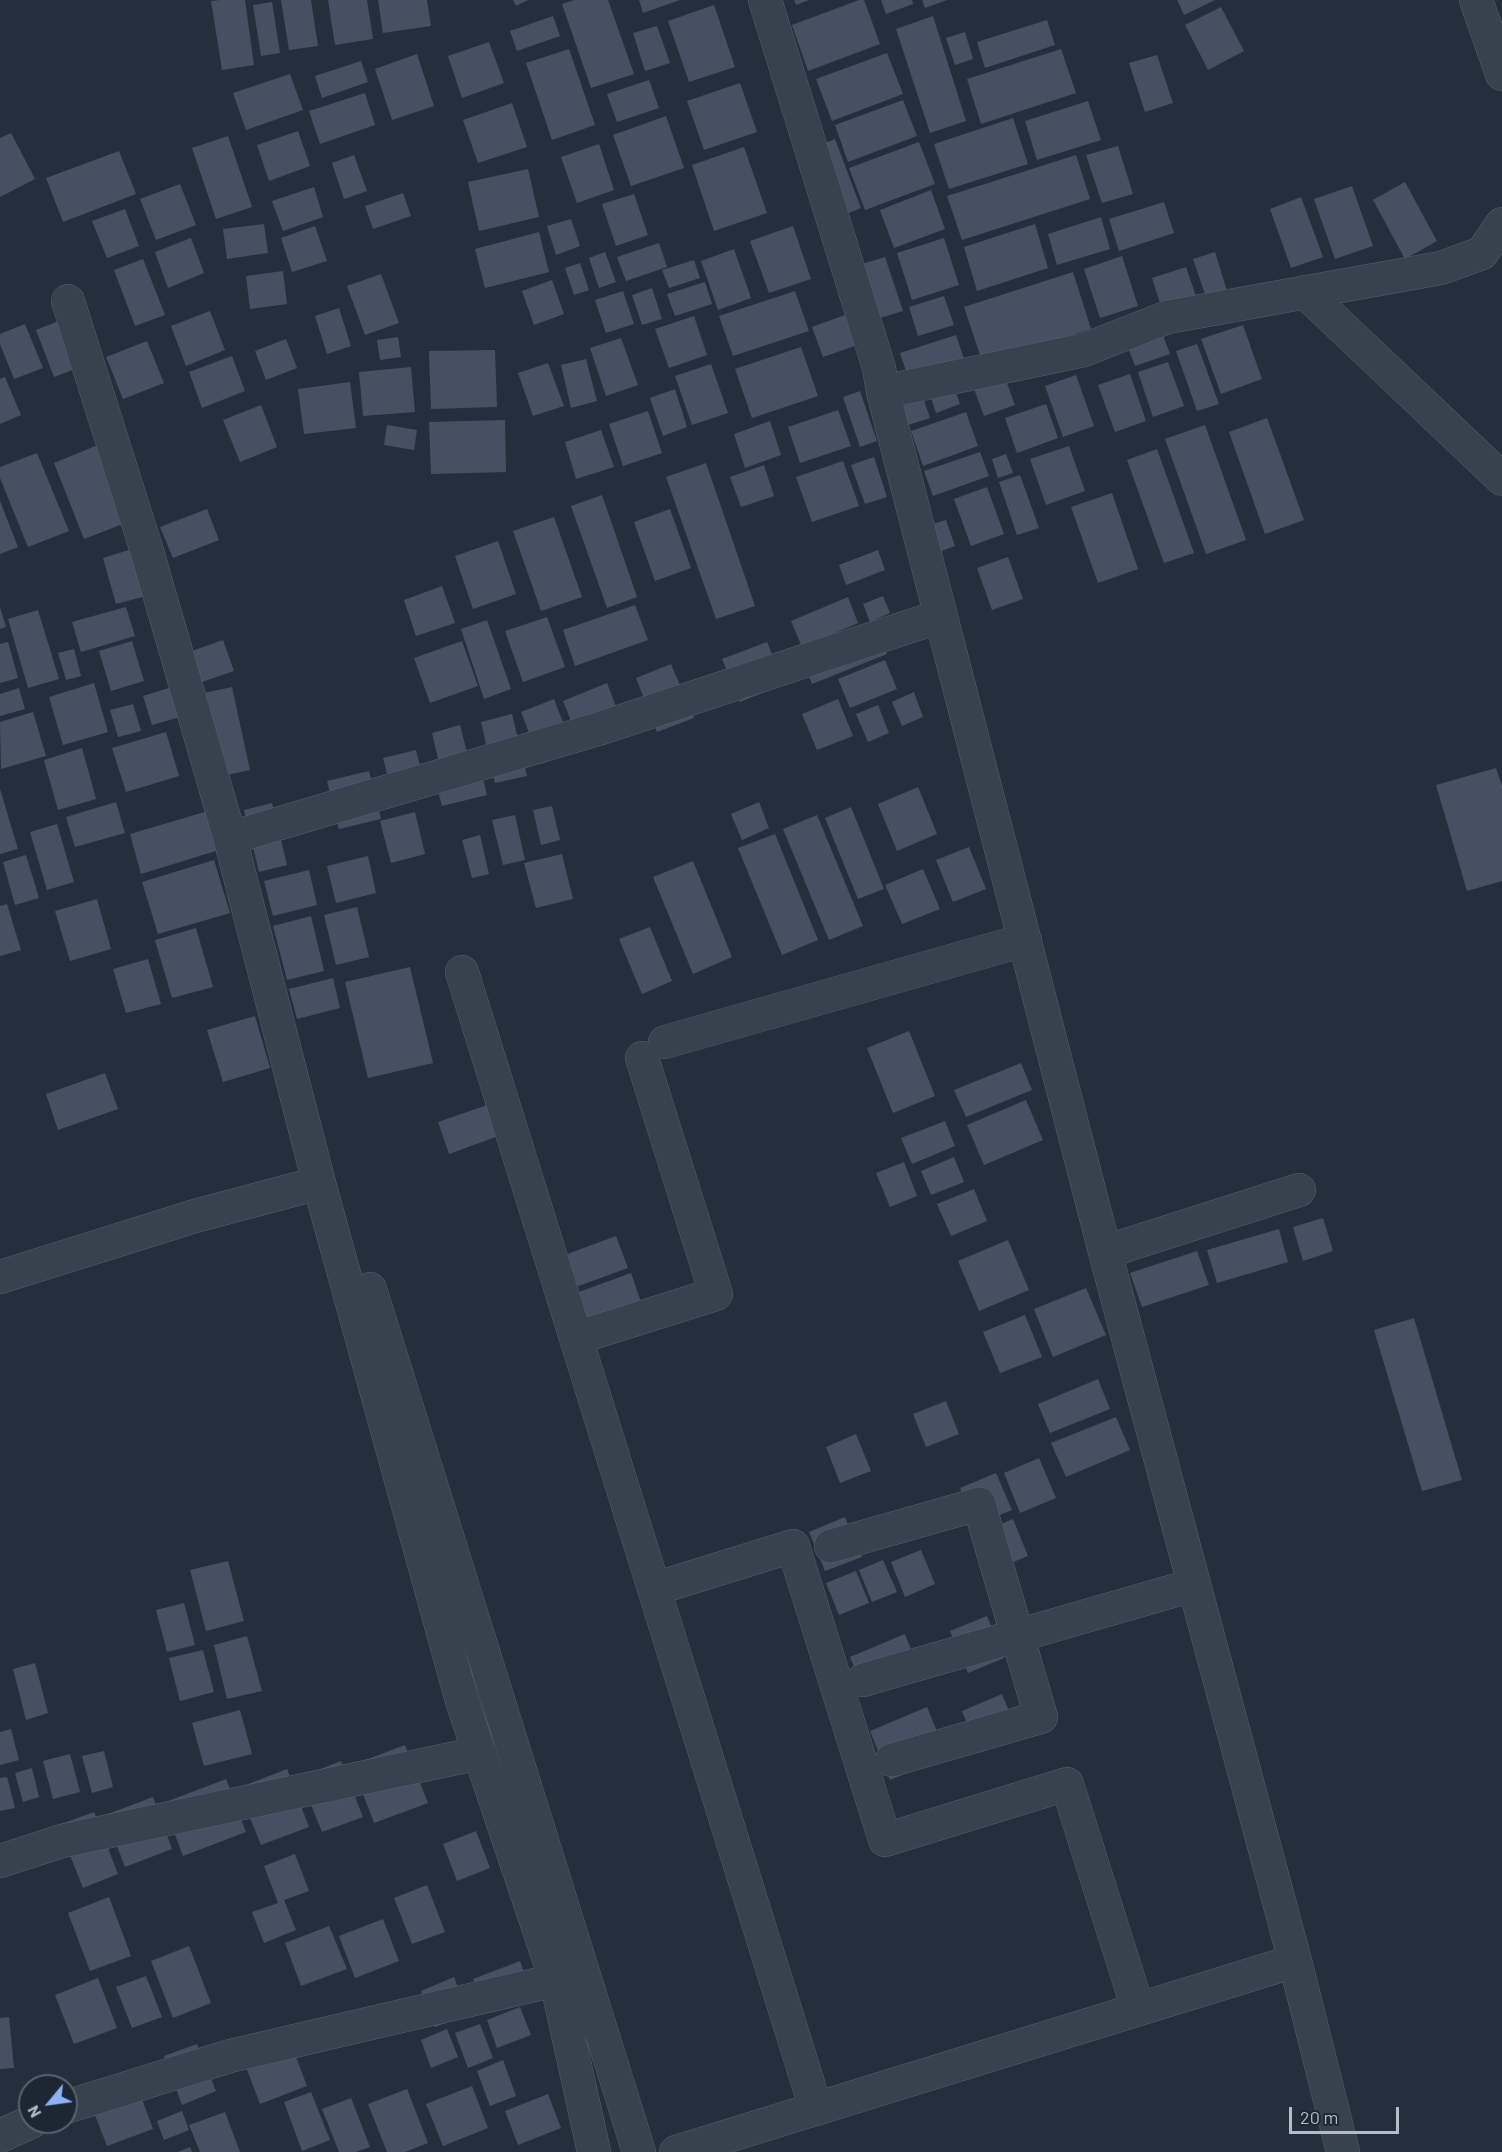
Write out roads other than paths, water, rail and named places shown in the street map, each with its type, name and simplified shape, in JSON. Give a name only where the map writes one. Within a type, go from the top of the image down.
[{"type":"street","points":[[765,0],[879,368],[883,392],[1105,1252],[1295,1961],[1343,2152]]},
{"type":"street","points":[[1476,0],[1502,74]]},
{"type":"street","points":[[883,392],[1083,350],[1168,317],[1442,268],[1482,254],[1502,224]]},
{"type":"street","points":[[1305,292],[1502,479]]},
{"type":"street","points":[[68,301],[146,548],[230,838],[319,1183],[462,1701],[556,1980],[594,2152]]},
{"type":"street","points":[[230,838],[598,729],[941,616]]},
{"type":"street","points":[[576,1338],[716,1294],[654,1050],[1025,940]]},
{"type":"street","points":[[462,972],[816,2109]]},
{"type":"street","points":[[0,1277],[195,1216],[319,1183]]},
{"type":"street","points":[[1105,1252],[1299,1190]]},
{"type":"street","points":[[364,1268],[639,2152]]},
{"type":"street","points":[[831,1546],[979,1504],[1041,1717],[892,1760]]},
{"type":"street","points":[[654,1589],[793,1546],[885,1840],[1067,1784],[1138,2009]]},
{"type":"street","points":[[863,1680],[1194,1585]]},
{"type":"street","points":[[0,1861],[62,1841],[480,1753]]},
{"type":"street","points":[[676,2152],[1295,1961]]},
{"type":"street","points":[[78,2103],[230,2056],[556,1980]]},
{"type":"street","points":[[0,2136],[18,2128]]},
{"type":"street","points":[[0,2142],[2,2152]]}]
